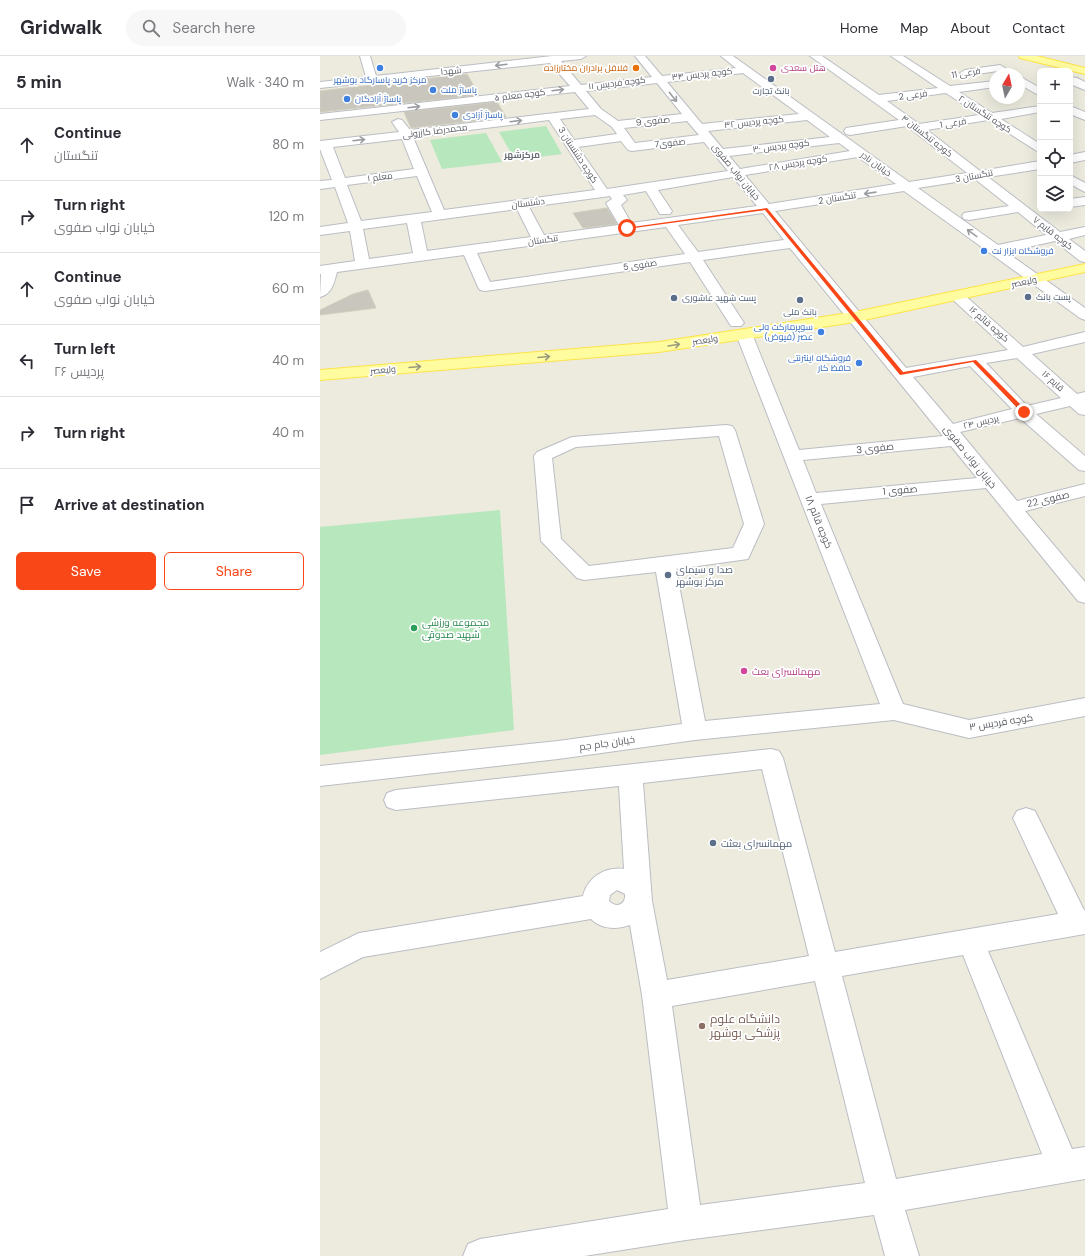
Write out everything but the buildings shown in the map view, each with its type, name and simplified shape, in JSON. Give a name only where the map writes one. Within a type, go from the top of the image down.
[{"type":"main road","points":[[1024,56],[1085,71]]},
{"type":"main road","points":[[1044,56],[1085,66]]},
{"type":"main road","name":"ولیعصر","points":[[320,375],[577,347],[653,335],[740,329],[957,296],[1085,258]]},
{"type":"main road","name":"ولیعصر","points":[[851,312],[1031,275],[1085,268]]},
{"type":"main road","name":"ولیعصر","points":[[320,360],[577,347]]},
{"type":"street","points":[[365,56],[372,79]]},
{"type":"street","name":"شهدا","points":[[320,85],[530,59],[553,59],[581,56]]},
{"type":"street","name":"خیابان نواب صفوی","points":[[640,56],[1085,596]]},
{"type":"street","name":"خیابان نادر","points":[[726,56],[810,116],[846,135],[862,153],[1085,315]]},
{"type":"street","name":"کوچه تنگستان ۴","points":[[815,56],[913,125],[1023,210]]},
{"type":"street","name":"کوچه تنگستان ۲","points":[[896,56],[1037,147]]},
{"type":"street","points":[[553,59],[597,111],[616,125],[624,137],[570,144]]},
{"type":"street","points":[[988,60],[1000,68]]},
{"type":"street","name":"کوچه پردیس ۳۴","points":[[658,79],[746,70]]},
{"type":"street","name":"فرعی 11","points":[[931,79],[989,70]]},
{"type":"street","name":"کوچه فردیس ۱۱","points":[[577,88],[658,79]]},
{"type":"street","points":[[1073,81],[1085,87]]},
{"type":"street","points":[[1025,82],[1035,86]]},
{"type":"street","name":"فرعی 2","points":[[877,99],[989,85]]},
{"type":"street","name":"کوچه معلم ۵","points":[[320,117],[577,88]]},
{"type":"street","name":"فرعی 1","points":[[846,135],[1037,109]]},
{"type":"street","points":[[390,110],[406,134],[420,172],[439,214]]},
{"type":"street","name":"محمدرضا کازرونی","points":[[323,145],[597,111]]},
{"type":"street","points":[[1073,111],[1085,117]]},
{"type":"street","name":"کوچه پردیس ۳۲","points":[[703,133],[810,116]]},
{"type":"street","name":"کوچه دشتستان 3","points":[[553,117],[570,144],[609,192]]},
{"type":"street","name":"صفوی 9","points":[[616,125],[690,118]]},
{"type":"street","name":"صفوی7","points":[[624,137],[632,147],[703,133]]},
{"type":"street","name":"کوچه پردیس ۳۰","points":[[721,154],[802,144],[846,135]]},
{"type":"street","points":[[802,144],[818,159]]},
{"type":"street","points":[[323,145],[356,226],[363,265]]},
{"type":"street","name":"کوچه پردیس ۲۸","points":[[735,172],[862,153]]},
{"type":"street","points":[[1073,158],[1085,156]]},
{"type":"street","name":"تنگستان 3","points":[[909,187],[1037,165]]},
{"type":"street","name":"معلم ۱","points":[[320,185],[420,172]]},
{"type":"street","name":"دشتستان","points":[[320,231],[650,187],[735,172]]},
{"type":"street","points":[[1076,179],[1085,188]]},
{"type":"street","name":"کوچه قائم ۱۸","points":[[650,187],[667,217],[740,329],[793,456],[894,711]]},
{"type":"street","name":"تنگستان 2","points":[[766,209],[909,187]]},
{"type":"street","points":[[609,192],[620,200],[613,203],[627,228]]},
{"type":"street","points":[[1073,203],[1085,201]]},
{"type":"street","points":[[521,204],[539,240]]},
{"type":"street","name":"تنگستان","points":[[325,270],[627,228],[667,217],[766,209]]},
{"type":"street","points":[[969,216],[1037,209]]},
{"type":"street","name":"کوچه قایم ۷","points":[[1023,210],[1085,258]]},
{"type":"street","points":[[412,218],[421,256]]},
{"type":"street","points":[[1003,248],[1085,231]]},
{"type":"street","name":"صفوی 5","points":[[469,250],[485,287],[794,243]]},
{"type":"street","points":[[320,293],[326,286],[325,270]]},
{"type":"street","name":"کوچه قائم ۱۶","points":[[957,296],[1021,352]]},
{"type":"street","points":[[902,374],[1021,352],[1085,337]]},
{"type":"street","name":"قایم ۱۶","points":[[1021,352],[1081,402]]},
{"type":"street","points":[[974,361],[1024,412],[1085,466]]},
{"type":"street","name":"پردیس ۲۴","points":[[952,435],[1024,412],[1081,402]]},
{"type":"street","points":[[726,430],[754,524],[752,530],[741,554],[665,564],[584,573],[551,541],[543,456],[572,442],[726,430]]},
{"type":"street","name":"صفوی 3","points":[[793,456],[952,435]]},
{"type":"street","name":"صفوی 1","points":[[810,499],[991,482]]},
{"type":"street","name":"صفوی 22","points":[[1011,508],[1085,490]]},
{"type":"street","points":[[665,564],[695,731]]},
{"type":"street","name":"کوچه فردیس ۳","points":[[894,711],[969,729],[1085,707]]},
{"type":"street","name":"خیابان جام جم","points":[[320,776],[558,750],[695,731],[894,711]]},
{"type":"street","points":[[396,800],[630,775],[771,758],[885,1197],[902,1256]]},
{"type":"street","points":[[630,775],[639,895],[656,995],[686,1223]]},
{"type":"street","points":[[656,995],[1081,923],[1026,818]]},
{"type":"street","points":[[320,966],[359,945],[596,906],[605,915],[619,917],[632,912],[639,895]]},
{"type":"street","points":[[480,1256],[536,1252],[686,1223],[885,1197],[1074,1164],[972,942]]},
{"type":"green space","points":[[546,126],[562,154],[515,160],[499,132]]},
{"type":"green space","points":[[486,133],[502,162],[442,169],[430,140]]},
{"type":"green space","name":"مجموعه ورزشی شهید صدوقی","points":[[500,510],[514,730],[320,755],[320,527]]},
{"type":"place","name":"مرکز خرید پاسارگاد بوشهر","points":[[380,68]]},
{"type":"place","name":"فلافل برادران مختارزاده","points":[[636,68]]},
{"type":"place","name":"هتل سعدی","points":[[773,68]]},
{"type":"place","name":"بانک تجارت","points":[[771,79]]},
{"type":"place","name":"پاساژ ملت","points":[[433,90]]},
{"type":"place","name":"پاساژ آزادگان","points":[[347,99]]},
{"type":"place","name":"پاساژ آزادی","points":[[455,115]]},
{"type":"place","name":"فروشگاه ابزار نت","points":[[984,251]]},
{"type":"place","name":"پست بانک","points":[[1028,297]]},
{"type":"place","name":"پست شهید عاشوری","points":[[674,298]]},
{"type":"place","name":"بانک ملی","points":[[800,300]]},
{"type":"place","name":"سوپرمارکت ولی عصر (فیوض)","points":[[821,332]]},
{"type":"place","name":"فروشگاه اینترنتی حافظ کار","points":[[859,363]]},
{"type":"place","name":"صدا و سیمای مرکز بوشهر","points":[[668,575]]},
{"type":"place","name":"مجموعه ورزشی شهید صدوقی","points":[[414,628]]},
{"type":"place","name":"مهمانسرای بعث","points":[[744,671]]},
{"type":"place","name":"مهمانسرای بعثت","points":[[713,843]]},
{"type":"place","name":"دانشگاه علوم پزشکی بوشهر","points":[[702,1026]]},
{"type":"district","name":"مرکزشهر","points":[[522,155]]},
{"type":"route","points":[[627,228],[766,209],[902,374],[974,361],[1024,412]]}]
